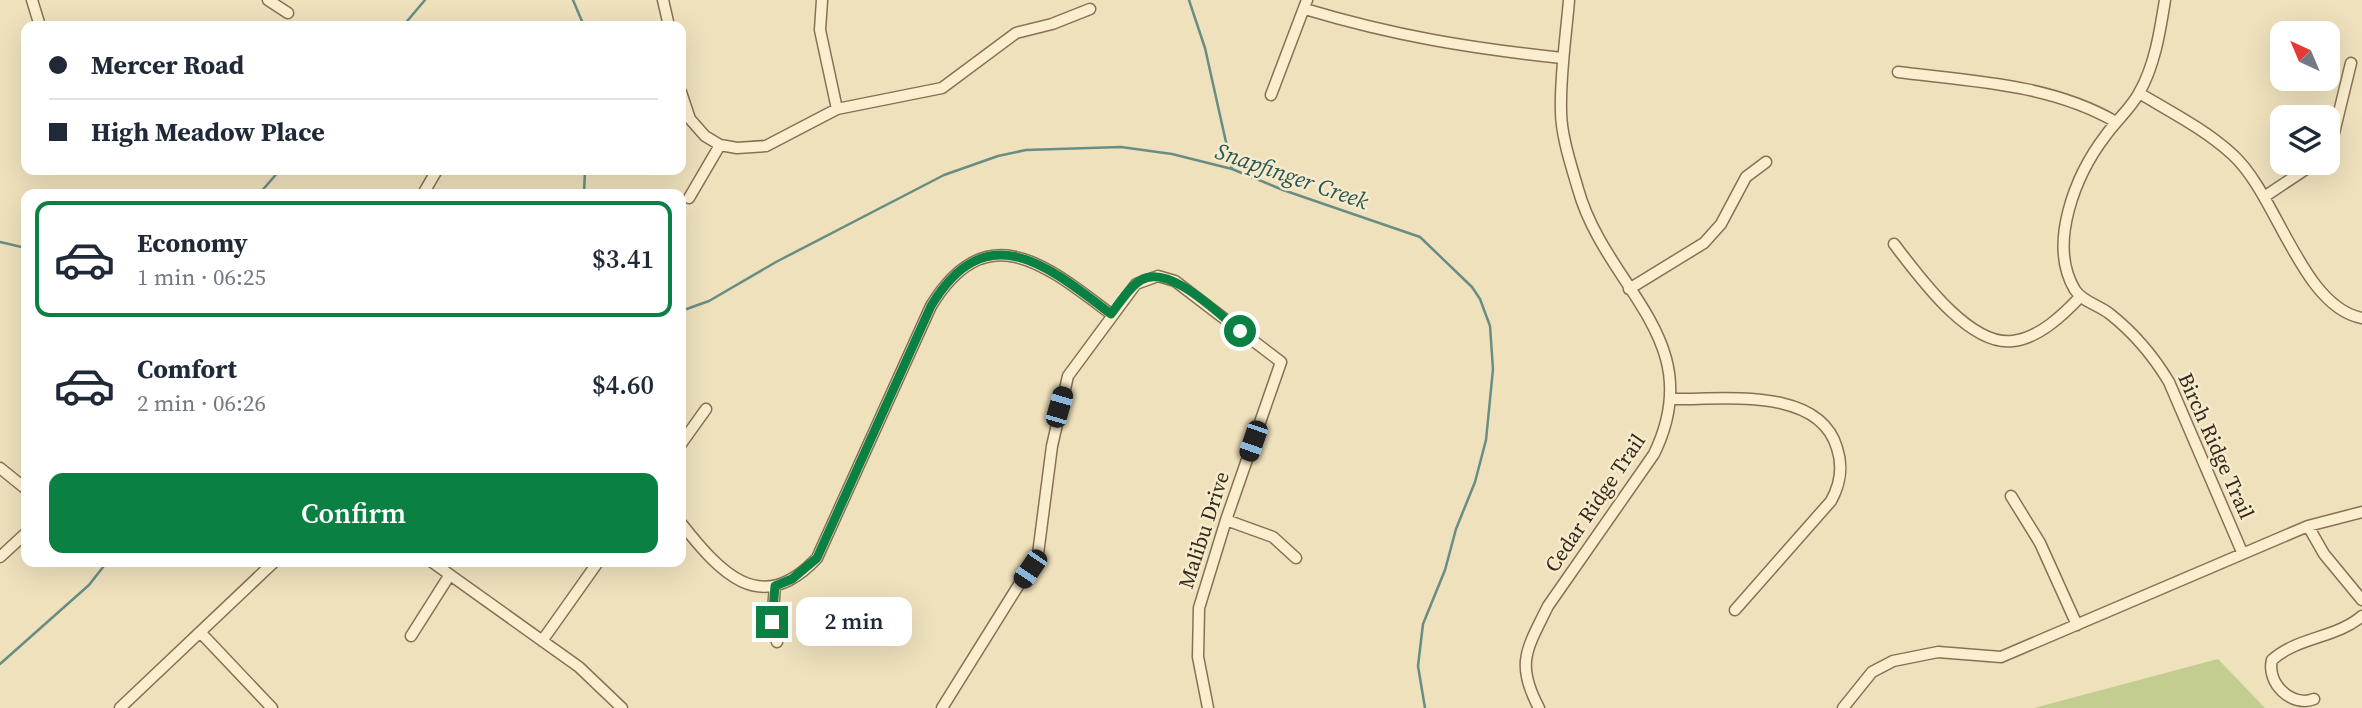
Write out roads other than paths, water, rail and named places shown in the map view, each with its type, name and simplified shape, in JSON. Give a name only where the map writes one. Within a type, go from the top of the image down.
[{"type":"street","points":[[32,0],[38,21]]},
{"type":"street","points":[[268,0],[288,13]]},
{"type":"street","points":[[663,0],[668,21]]},
{"type":"street","points":[[822,0],[820,30],[837,109]]},
{"type":"street","name":"Cedar Ridge Trail","points":[[1539,708],[1525,677],[1525,659],[1535,633],[1548,606],[1654,454],[1667,428],[1672,399],[1668,360],[1662,342],[1588,217],[1578,189],[1561,114],[1562,58],[1569,0]]},
{"type":"street","points":[[1894,244],[1962,322],[1980,334],[2004,342],[2027,338],[2050,324],[2080,297],[2064,264],[2065,233],[2083,173],[2116,122],[2139,93],[2160,34],[2165,0]]},
{"type":"street","points":[[1271,95],[1306,4],[1392,34],[1437,43],[1562,58]]},
{"type":"street","points":[[686,108],[697,128],[720,145],[737,148],[766,146],[837,109],[943,88],[1016,33],[1052,24],[1090,9]]},
{"type":"street","points":[[2340,108],[2351,63]]},
{"type":"street","points":[[1898,72],[2011,86],[2087,108],[2116,122]]},
{"type":"street","points":[[2139,93],[2203,132],[2233,155],[2264,197],[2319,293],[2342,310],[2362,318]]},
{"type":"street","points":[[690,198],[720,145]]},
{"type":"street","points":[[1629,289],[1704,243],[1721,224],[1746,177],[1766,162]]},
{"type":"street","points":[[2264,197],[2297,175]]},
{"type":"street","points":[[686,529],[714,564],[730,577],[760,587],[775,586],[792,579],[817,558],[931,306],[946,282],[977,259],[998,254],[1018,255],[1044,266],[1111,314],[1068,376],[1052,446],[1038,554],[942,708]]},
{"type":"street","name":"Malibu Drive","points":[[1111,314],[1136,284],[1158,276],[1175,281],[1281,362],[1205,583],[1198,619],[1198,657],[1208,708]]},
{"type":"street","name":"Birch Ridge Trail","points":[[2080,297],[2108,312],[2157,363],[2169,382],[2242,552]]},
{"type":"street","points":[[1672,399],[1777,402],[1801,407],[1829,430],[1835,442],[1840,463],[1839,483],[1831,501],[1735,610]]},
{"type":"street","points":[[686,437],[706,409]]},
{"type":"street","points":[[0,468],[21,484]]},
{"type":"street","points":[[2011,496],[2040,543],[2077,625]]},
{"type":"street","points":[[1843,708],[1872,672],[1893,661],[1938,652],[2001,657],[2242,552],[2308,526],[2362,512]]},
{"type":"street","points":[[1226,520],[1273,537],[1296,558]]},
{"type":"street","points":[[2308,526],[2324,554],[2362,600]]},
{"type":"street","points":[[0,557],[21,538]]},
{"type":"street","points":[[120,708],[269,567]]},
{"type":"street","points":[[438,567],[579,667],[622,708]]},
{"type":"street","points":[[542,642],[594,567]]},
{"type":"street","points":[[411,636],[449,576]]},
{"type":"street","points":[[775,586],[772,622],[777,642]]},
{"type":"street","points":[[2314,699],[2305,703],[2294,700],[2284,691],[2273,679],[2270,669],[2272,660],[2295,645],[2354,623],[2362,616]]},
{"type":"street","points":[[201,633],[272,708]]},
{"type":"waterway","name":"Snapfinger Creek","points":[[407,21],[425,0]]},
{"type":"waterway","name":"Snapfinger Creek","points":[[573,0],[582,21]]},
{"type":"waterway","points":[[1189,0],[1205,48],[1232,169]]},
{"type":"waterway","name":"Snapfinger Creek","points":[[686,309],[709,301],[776,262],[944,175],[998,156],[1026,150],[1121,147],[1172,154],[1232,169],[1283,190],[1420,237],[1472,287],[1480,299],[1490,326],[1493,369],[1486,440],[1475,482],[1423,624],[1418,666],[1425,708]]},
{"type":"waterway","name":"Snapfinger Creek","points":[[263,189],[276,175]]},
{"type":"waterway","name":"Snapfinger Creek","points":[[584,189],[585,175]]},
{"type":"waterway","name":"Snapfinger Creek","points":[[0,242],[21,247]]},
{"type":"waterway","points":[[0,664],[89,585],[103,567]]}]
